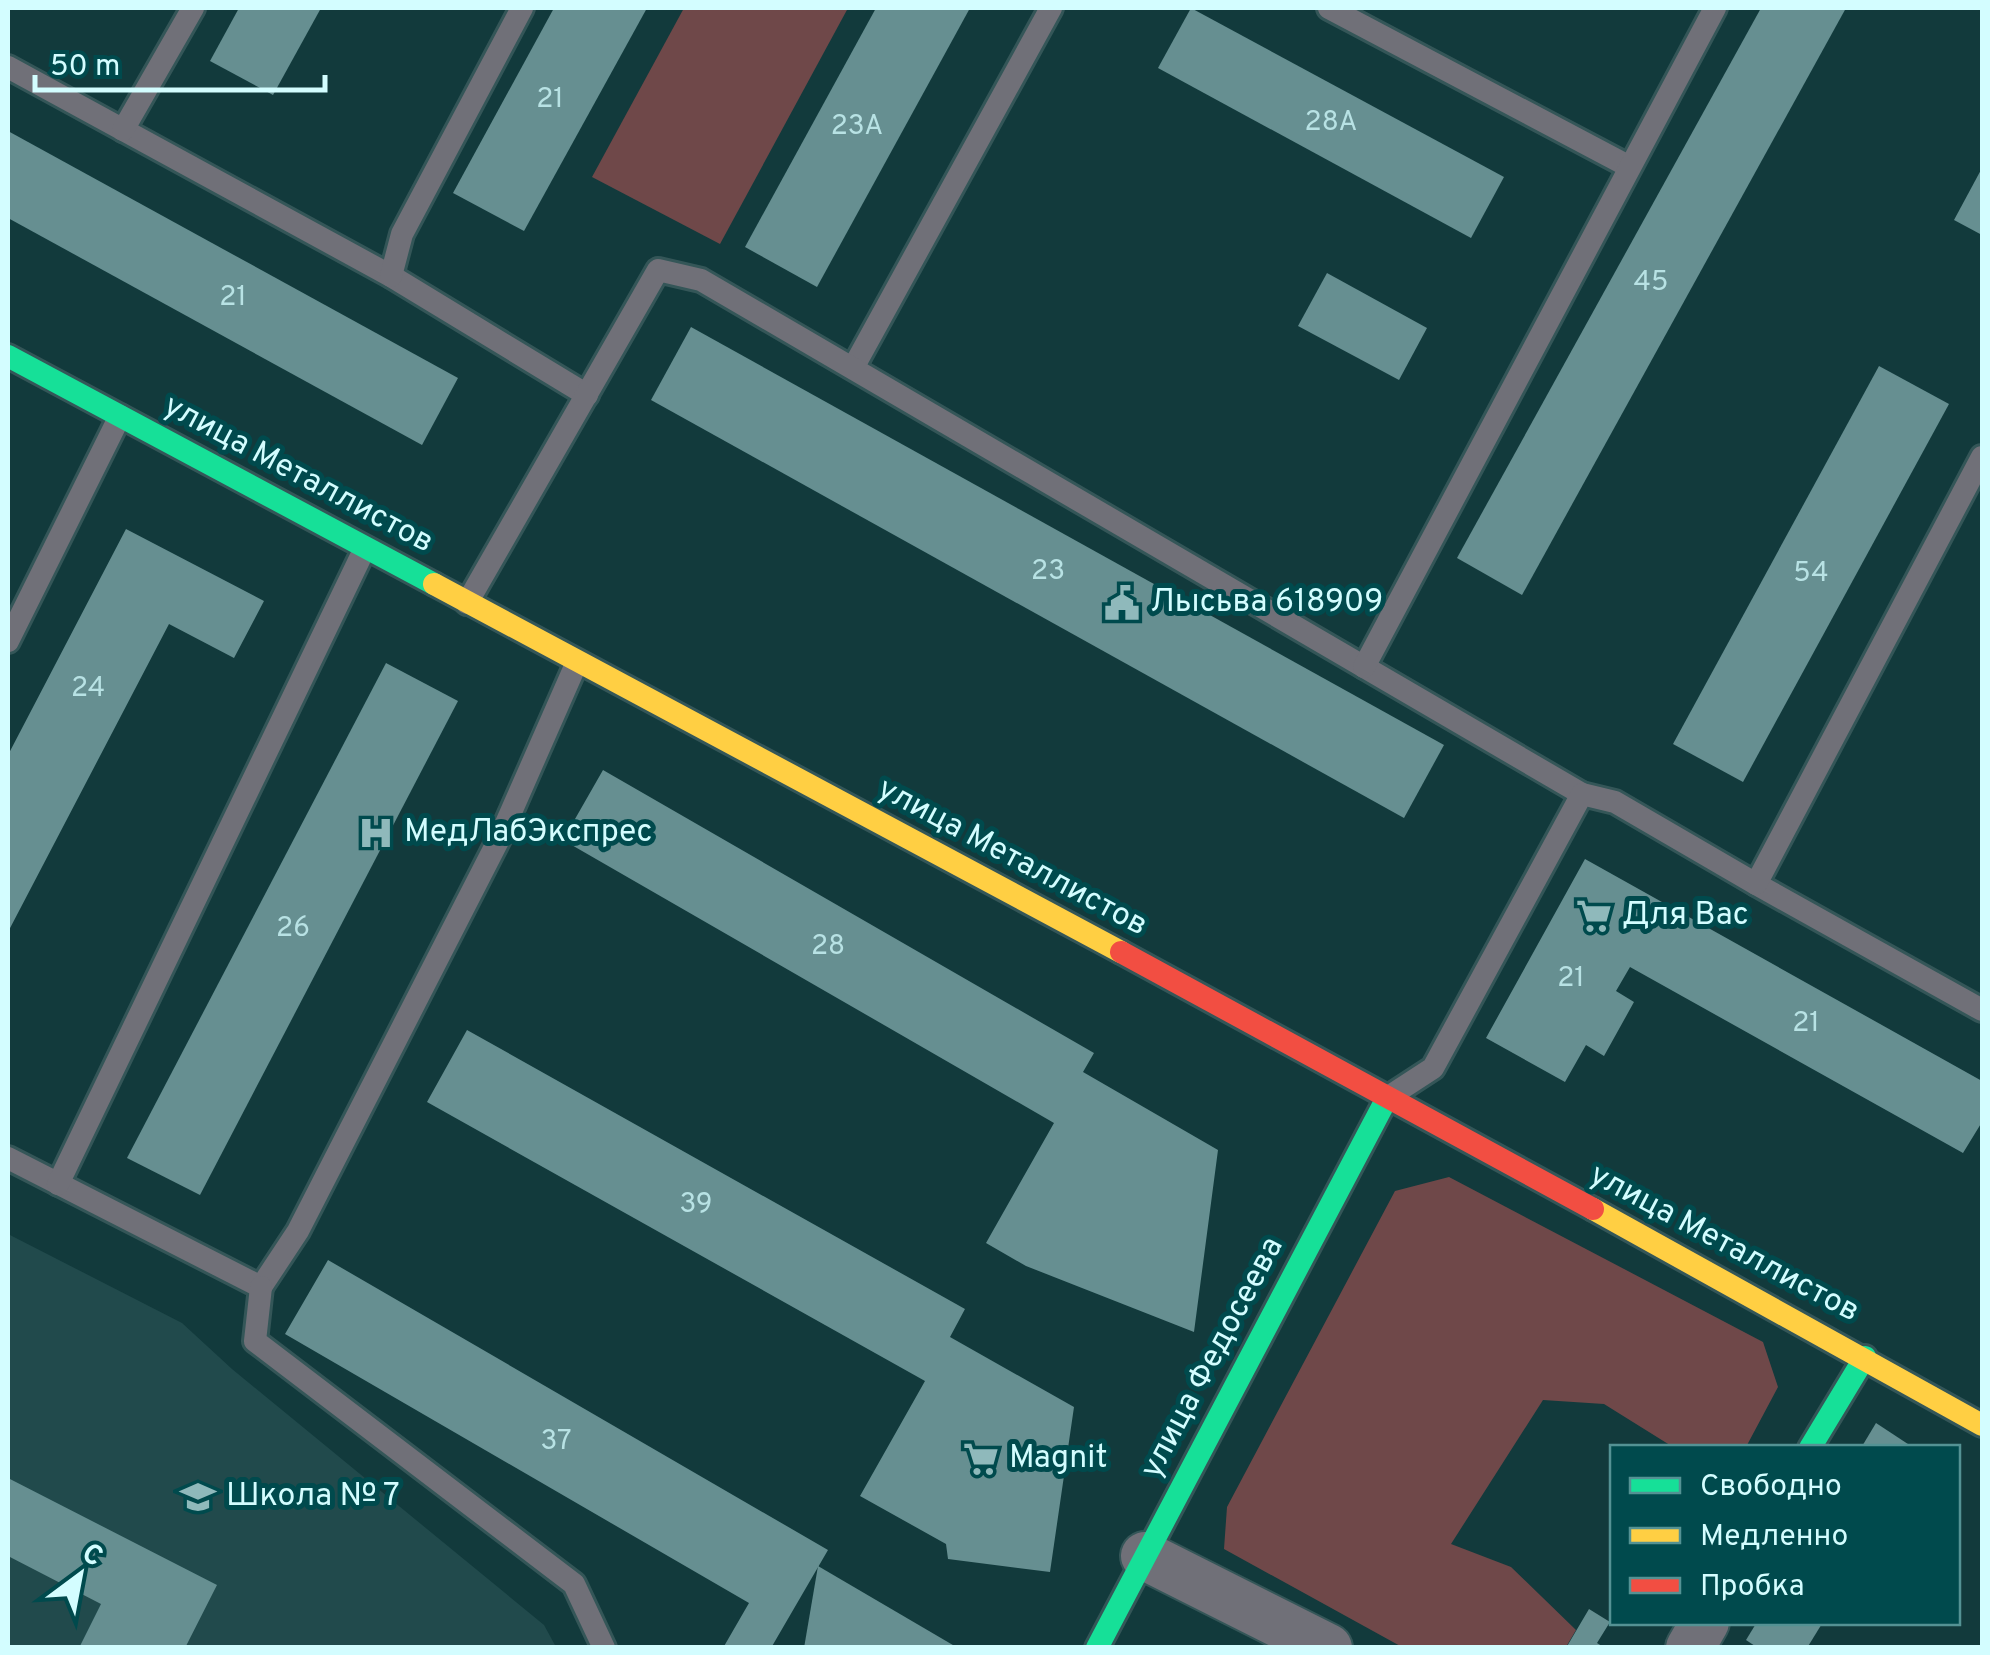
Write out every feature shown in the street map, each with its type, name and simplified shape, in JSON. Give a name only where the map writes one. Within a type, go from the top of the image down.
[{"type":"street","name":"улица Металлистов","points":[[8,356],[1387,1098],[1982,1425]]},
{"type":"street","name":"улица Федосеева","points":[[1097,1648],[1387,1098]]},
{"type":"street","points":[[1812,1445],[1865,1358]]},
{"type":"street","points":[[1145,1556],[1328,1648]]},
{"type":"street","points":[[1690,1648],[1703,1625]]},
{"type":"lane","points":[[123,130],[193,8]]},
{"type":"lane","points":[[390,276],[402,234],[522,8]]},
{"type":"lane","points":[[853,368],[1051,8]]},
{"type":"lane","points":[[1329,8],[1628,166]]},
{"type":"lane","points":[[1364,666],[1715,8]]},
{"type":"lane","points":[[8,67],[390,276],[586,395]]},
{"type":"lane","points":[[467,602],[658,270],[701,280],[1582,794],[1616,802],[1982,1010]]},
{"type":"lane","points":[[8,641],[120,416]]},
{"type":"lane","points":[[1756,884],[1982,458]]},
{"type":"lane","points":[[58,1184],[365,548]]},
{"type":"lane","points":[[576,662],[500,837],[298,1231],[262,1287],[255,1341],[574,1584],[604,1648]]},
{"type":"lane","points":[[1387,1098],[1433,1068],[1582,794]]},
{"type":"lane","points":[[8,1158],[262,1287]]},
{"type":"shaded area","points":[[684,8],[848,8],[720,244],[592,177]]},
{"type":"shaded area","points":[[1449,1177],[1763,1342],[1778,1387],[1747,1445],[1670,1445],[1604,1404],[1543,1400],[1451,1544],[1511,1567],[1576,1630],[1566,1647],[1402,1647],[1224,1549],[1227,1507],[1395,1191]]},
{"type":"shaded area","name":"Школа № 7","points":[[8,1234],[182,1323],[232,1369],[544,1625],[556,1647],[8,1647]]},
{"type":"building","points":[[239,8],[321,8],[273,95],[210,61]]},
{"type":"building","points":[[554,8],[647,8],[524,231],[453,193]]},
{"type":"building","points":[[876,8],[970,8],[817,287],[745,247]]},
{"type":"building","points":[[1191,8],[1504,177],[1471,238],[1158,68]]},
{"type":"building","points":[[1761,8],[1846,8],[1522,595],[1457,558]]},
{"type":"building","points":[[8,131],[458,378],[422,445],[8,218]]},
{"type":"building","points":[[1982,168],[1982,235],[1954,220]]},
{"type":"building","points":[[1327,273],[1427,328],[1399,380],[1298,326]]},
{"type":"building","points":[[691,327],[1444,745],[1404,818],[651,400]]},
{"type":"building","points":[[1879,366],[1949,404],[1743,782],[1673,744]]},
{"type":"building","points":[[126,529],[264,601],[234,658],[169,624],[8,932],[8,755]]},
{"type":"building","points":[[386,663],[458,701],[200,1195],[127,1158]]},
{"type":"building","points":[[603,770],[1094,1053],[1083,1072],[1218,1150],[1194,1332],[1026,1266],[986,1243],[1054,1123],[563,840]]},
{"type":"building","points":[[1585,859],[1982,1081],[1982,1122],[1963,1153],[1630,967],[1616,991],[1634,1002],[1604,1056],[1586,1045],[1565,1082],[1486,1038]]},
{"type":"building","points":[[467,1030],[965,1309],[950,1337],[1074,1407],[1050,1572],[948,1559],[946,1544],[860,1496],[925,1381],[427,1102]]},
{"type":"building","points":[[328,1260],[828,1550],[771,1648],[723,1648],[749,1603],[285,1334]]},
{"type":"building","points":[[1876,1423],[1909,1445],[1863,1445]]},
{"type":"building","points":[[8,1478],[217,1585],[185,1648],[79,1648],[101,1604],[8,1556]]},
{"type":"building","points":[[818,1566],[958,1648],[804,1648]]},
{"type":"building","points":[[1589,1609],[1610,1622],[1597,1643],[1605,1648],[1566,1648]]},
{"type":"building","points":[[1755,1625],[1821,1625],[1807,1648],[1758,1648],[1746,1640]]},
{"type":"traffic: fast","points":[[8,356],[434,584]]},
{"type":"traffic: fast","points":[[1097,1648],[1387,1098]]},
{"type":"traffic: fast","points":[[1812,1445],[1865,1357]]},
{"type":"traffic: slow","points":[[434,584],[1121,952]]},
{"type":"traffic: slow","points":[[1593,1209],[1982,1425]]},
{"type":"traffic: jam","points":[[1121,952],[1593,1209]]},
{"type":"place","name":"Лысьва 618909","points":[[1122,603]]},
{"type":"place","name":"МедЛабЭкспрес","points":[[376,833]]},
{"type":"place","name":"Для Вас","points":[[1594,916]]},
{"type":"place","name":"Magnit","points":[[981,1459]]},
{"type":"place","name":"Школа № 7","points":[[198,1497]]}]
